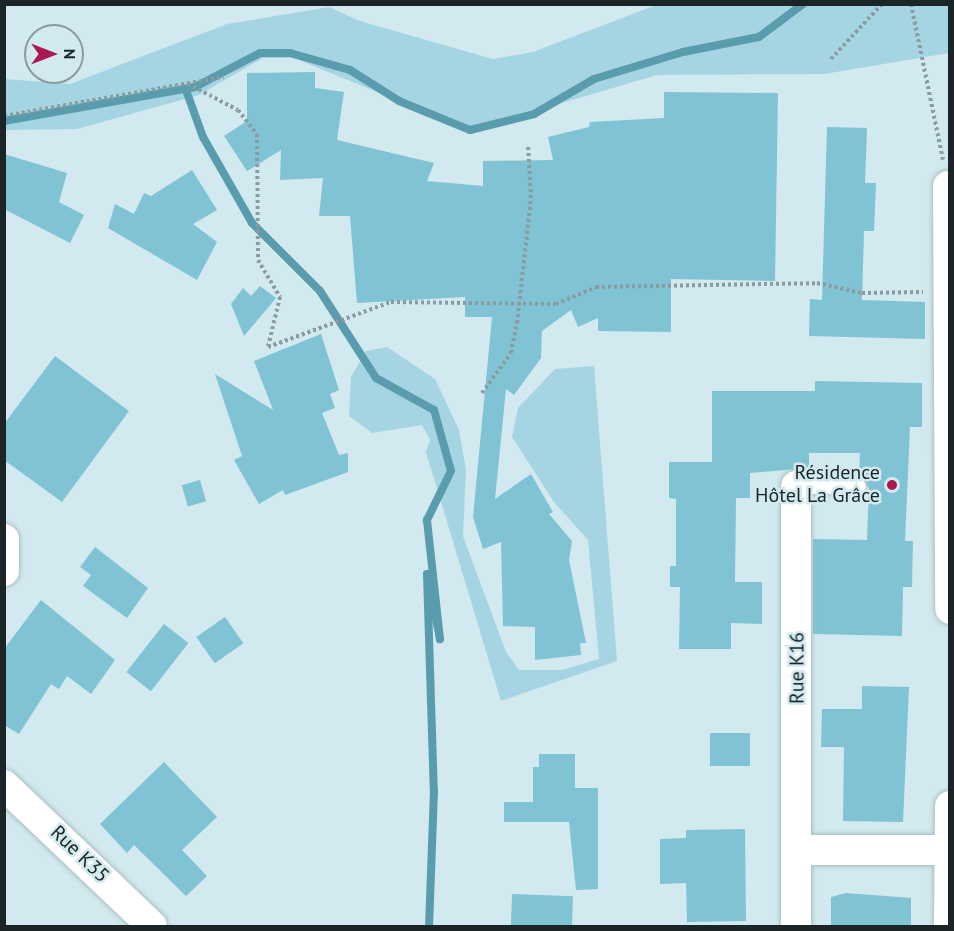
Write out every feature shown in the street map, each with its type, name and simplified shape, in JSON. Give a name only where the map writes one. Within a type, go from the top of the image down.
[{"type":"street","points":[[948,186],[950,609]]},
{"type":"street","name":"Rue K16","points":[[796,486],[796,927]]},
{"type":"street","points":[[4,539],[5,570]]},
{"type":"street","name":"Rue K35","points":[[4,785],[152,927]]},
{"type":"street","points":[[948,927],[950,806]]},
{"type":"street","points":[[797,850],[949,850]]},
{"type":"lane","points":[[796,486],[858,486]]},
{"type":"path","points":[[831,59],[882,4]]},
{"type":"path","points":[[911,4],[948,186]]},
{"type":"path","points":[[4,116],[224,77]]},
{"type":"path","points":[[188,84],[238,110],[257,134],[258,260],[280,297],[268,347],[391,302],[556,304],[596,287],[817,284],[862,293],[948,291]]},
{"type":"path","points":[[482,393],[511,353],[531,198],[528,144]]},
{"type":"shaded area","points":[[656,5],[949,5],[949,53],[824,74],[657,75],[470,130],[294,58],[263,58],[199,95],[77,129],[5,130],[5,79],[24,80],[24,84],[84,84],[84,79],[227,24],[329,7],[360,21],[493,59],[533,52]]},
{"type":"shaded area","points":[[387,347],[435,379],[459,430],[466,470],[463,536],[506,652],[519,670],[562,670],[599,659],[588,540],[554,502],[512,437],[518,408],[555,369],[594,366],[617,661],[501,701],[426,452],[430,440],[422,425],[372,433],[349,416],[351,377],[366,351]]},
{"type":"building","points":[[315,72],[315,88],[344,92],[337,140],[434,163],[427,181],[483,186],[483,161],[553,160],[548,137],[589,127],[590,122],[664,118],[664,92],[778,93],[775,281],[671,279],[671,332],[598,331],[598,318],[578,327],[571,310],[542,331],[541,358],[514,395],[506,389],[495,499],[531,474],[553,512],[549,514],[572,541],[569,560],[586,643],[580,643],[581,655],[535,660],[535,627],[503,626],[501,542],[483,549],[473,517],[492,317],[465,317],[465,297],[357,303],[350,216],[319,216],[323,178],[280,180],[281,150],[247,171],[224,136],[247,121],[247,73]]},
{"type":"building","points":[[827,127],[867,128],[865,183],[876,183],[874,231],[864,231],[862,300],[925,302],[925,339],[809,336],[810,299],[822,300]]},
{"type":"building","points":[[4,154],[67,173],[59,202],[84,215],[70,243],[4,209]]},
{"type":"building","points":[[192,170],[217,210],[193,224],[217,242],[197,280],[108,228],[115,204],[134,214],[144,193],[151,196]]},
{"type":"building","points":[[260,286],[276,298],[244,336],[231,304],[243,288],[251,296]]},
{"type":"building","points":[[321,334],[339,390],[330,394],[335,408],[322,413],[339,455],[348,453],[348,472],[285,495],[283,490],[259,504],[234,460],[242,456],[215,374],[273,410],[254,361]]},
{"type":"building","points":[[55,356],[129,411],[62,502],[4,460],[4,424]]},
{"type":"building","points":[[815,381],[922,383],[922,427],[910,427],[905,541],[913,541],[912,587],[903,587],[902,636],[813,634],[813,539],[867,540],[869,487],[859,477],[860,453],[809,453],[809,474],[797,469],[750,473],[750,498],[736,498],[735,582],[762,582],[762,624],[731,623],[731,649],[679,649],[680,587],[670,587],[670,566],[676,566],[676,499],[669,498],[669,462],[712,462],[712,391],[815,391]]},
{"type":"building","points":[[200,480],[206,501],[188,506],[182,485]]},
{"type":"building","points":[[95,547],[148,588],[127,618],[83,586],[91,575],[80,567]]},
{"type":"building","points":[[41,600],[115,660],[91,694],[67,676],[59,689],[51,684],[19,734],[4,725],[4,649]]},
{"type":"building","points":[[225,617],[243,643],[215,663],[196,637]]},
{"type":"building","points":[[164,624],[188,643],[151,691],[126,672]]},
{"type":"building","points":[[862,686],[909,687],[903,822],[843,821],[844,747],[821,747],[822,709],[862,709]]},
{"type":"building","points":[[710,733],[750,733],[750,766],[710,766]]},
{"type":"building","points":[[539,754],[575,754],[575,788],[598,788],[598,889],[576,890],[569,822],[504,822],[504,802],[533,802],[533,767],[539,767]]},
{"type":"building","points":[[164,762],[217,817],[182,850],[207,876],[186,896],[134,845],[127,853],[100,824]]},
{"type":"building","points":[[745,829],[746,921],[687,922],[686,883],[660,884],[660,839],[686,838],[686,830]]},
{"type":"building","points":[[846,893],[911,898],[911,927],[831,927],[831,897]]},
{"type":"building","points":[[512,894],[573,896],[572,926],[511,925]]},
{"type":"waterway","points":[[4,121],[195,87],[260,53],[290,53],[350,70],[399,101],[470,130],[534,114],[594,79],[683,52],[759,37],[803,4]]},
{"type":"waterway","points":[[186,90],[203,137],[252,223],[320,291],[376,378],[434,410],[451,471],[427,520],[440,639],[427,574],[434,791],[429,926]]},
{"type":"place","name":"Résidence Hôtel La Grâce","points":[[892,485]]}]
